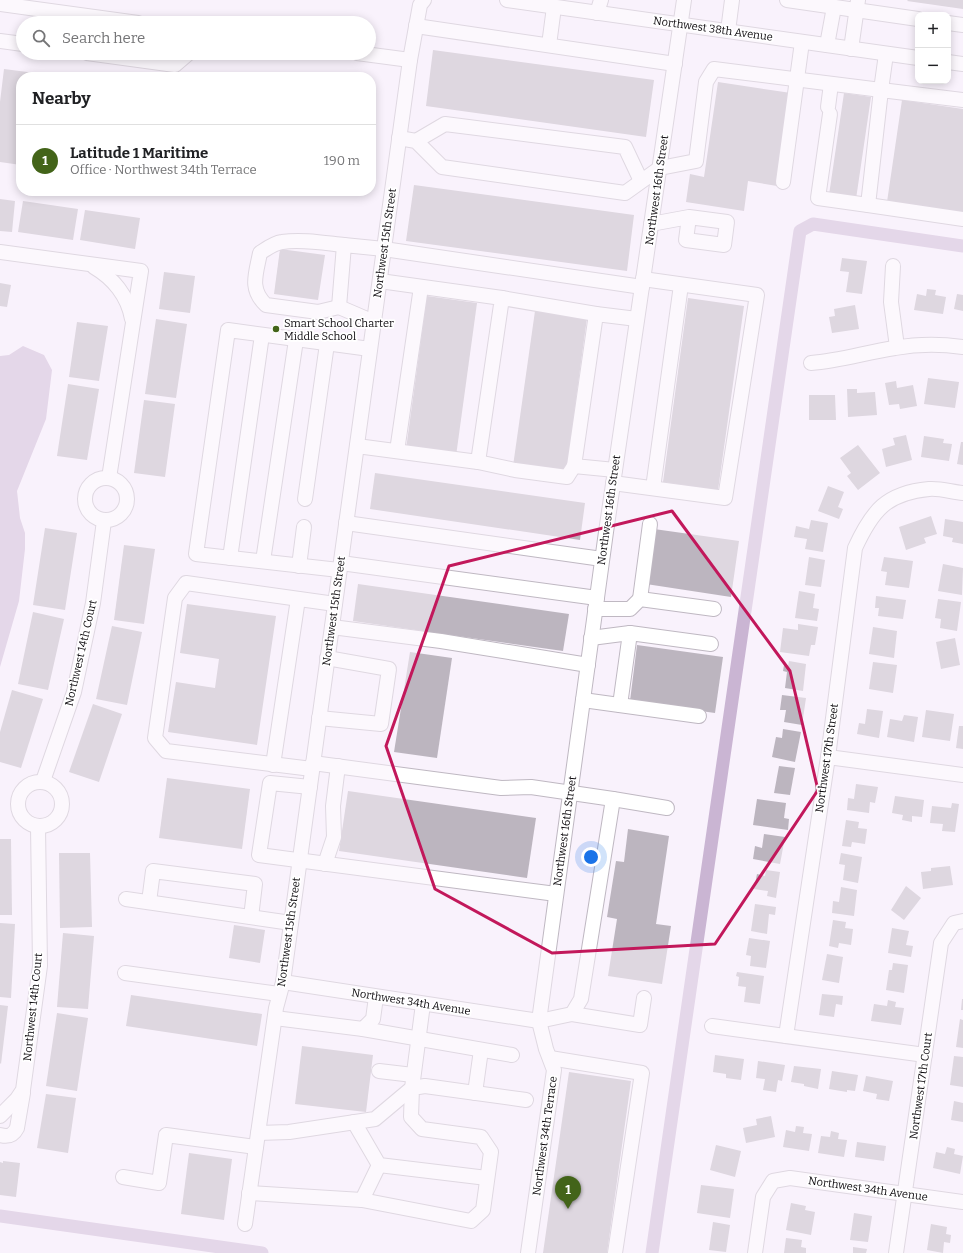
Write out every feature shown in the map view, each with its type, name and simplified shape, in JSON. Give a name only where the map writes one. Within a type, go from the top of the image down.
[{"type":"street","name":"Northwest 15th Street","points":[[245,1224],[275,1018],[291,923],[410,60],[420,5],[424,0]]},
{"type":"street","name":"Northwest 38th Avenue","points":[[507,0],[554,7],[599,6],[681,25],[915,58]]},
{"type":"street","name":"Northwest 16th Street","points":[[539,1021],[602,559],[684,0]]},
{"type":"street","points":[[728,32],[732,0]]},
{"type":"street","points":[[787,0],[834,7],[858,5],[915,18]]},
{"type":"street","points":[[0,4],[87,16]]},
{"type":"street","points":[[851,49],[858,5]]},
{"type":"street","points":[[549,45],[554,7]]},
{"type":"street","points":[[827,45],[834,7]]},
{"type":"street","points":[[951,23],[963,25]]},
{"type":"street","points":[[416,26],[675,64]]},
{"type":"street","points":[[0,41],[16,43]]},
{"type":"street","points":[[783,182],[802,42]]},
{"type":"street","points":[[868,205],[886,54]]},
{"type":"street","points":[[376,56],[410,60]]},
{"type":"street","points":[[138,60],[175,65],[181,60]]},
{"type":"street","points":[[951,62],[963,64]]},
{"type":"street","points":[[399,138],[416,141],[442,167],[625,193],[660,168],[696,160],[706,82],[714,69],[963,100]]},
{"type":"street","points":[[831,84],[818,198],[963,219]]},
{"type":"street","points":[[416,141],[445,124],[625,147],[641,182]]},
{"type":"street","points":[[651,224],[689,217]]},
{"type":"street","points":[[374,322],[339,307],[318,312],[266,305],[256,293],[255,280],[260,253],[281,242],[326,243],[384,249],[643,283],[681,284],[757,295],[725,498],[653,488],[574,466]]},
{"type":"street","points":[[339,307],[344,245]]},
{"type":"street","points":[[0,252],[140,271],[109,478]]},
{"type":"street","points":[[91,265],[106,274],[118,286],[126,300],[133,325]]},
{"type":"street","points":[[893,266],[891,302],[897,347]]},
{"type":"street","points":[[380,281],[638,319]]},
{"type":"street","points":[[653,488],[681,284]]},
{"type":"street","points":[[397,451],[420,287]]},
{"type":"street","points":[[478,462],[502,298]]},
{"type":"street","points":[[357,446],[478,462],[515,470],[567,477],[574,466],[596,314]]},
{"type":"street","points":[[370,349],[228,330],[196,554],[299,566],[340,566],[630,609],[640,599],[650,524]]},
{"type":"street","points":[[230,558],[262,335]]},
{"type":"street","points":[[263,562],[296,340]]},
{"type":"street","points":[[305,499],[327,344]]},
{"type":"street","points":[[811,363],[838,360],[897,347],[929,345],[963,347]]},
{"type":"street","points":[[101,478],[109,478],[117,480],[123,486],[127,493],[128,502],[125,510],[120,516],[112,520],[104,521],[96,518],[90,513],[86,505],[85,497],[93,482],[101,478]]},
{"type":"street","name":"Northwest 17th Street","points":[[786,1036],[828,757],[855,548],[863,530],[878,508],[897,495],[930,489],[963,493]]},
{"type":"street","name":"Northwest 14th Court","points":[[43,781],[74,692],[94,603],[104,521]]},
{"type":"street","points":[[346,523],[602,559]]},
{"type":"street","points":[[299,566],[304,527]]},
{"type":"street","points":[[335,604],[186,583],[175,598],[155,738],[166,751],[273,765],[338,766],[501,788],[531,787],[667,808]]},
{"type":"street","points":[[273,765],[298,599]]},
{"type":"street","points":[[640,599],[714,609]]},
{"type":"street","points":[[332,627],[441,641],[588,665]]},
{"type":"street","points":[[591,638],[630,634],[711,644]]},
{"type":"street","points":[[620,705],[630,634]]},
{"type":"street","points":[[319,718],[381,724],[389,669],[328,658]]},
{"type":"street","points":[[583,700],[699,716]]},
{"type":"street","points":[[828,757],[963,775]]},
{"type":"street","points":[[325,864],[334,837],[333,806],[338,766]]},
{"type":"street","points":[[43,781],[51,784],[58,790],[62,798],[63,806],[60,815],[54,822],[46,826],[38,826],[29,824],[22,818],[18,810],[18,801],[20,793],[26,786],[34,782],[43,781]]},
{"type":"street","points":[[310,787],[270,783],[259,855],[556,894]]},
{"type":"street","points":[[572,1014],[581,999],[613,800]]},
{"type":"street","name":"Northwest 14th Court","points":[[0,1135],[11,1136],[17,1128],[40,966],[38,826]]},
{"type":"street","points":[[149,902],[153,871],[255,884],[251,917]]},
{"type":"street","points":[[126,899],[291,923]]},
{"type":"street","name":"Northwest 17th Court","points":[[896,1253],[941,943],[958,922]]},
{"type":"street","name":"Northwest 34th Avenue","points":[[125,973],[376,997],[539,1021]]},
{"type":"street","points":[[363,1030],[373,1019],[376,997]]},
{"type":"street","points":[[539,1021],[572,1014],[640,1025],[644,998]]},
{"type":"street","points":[[249,1193],[362,1200],[471,1221],[483,1210],[491,1152],[481,1137],[422,1129],[411,1117],[413,1081],[423,1004]]},
{"type":"street","points":[[275,1018],[363,1030],[512,1055]]},
{"type":"street","name":"Northwest 34th Terrace","points":[[528,1253],[554,1070],[539,1021]]},
{"type":"street","points":[[712,1026],[925,1055]]},
{"type":"street","points":[[475,1093],[481,1050]]},
{"type":"street","points":[[550,1058],[642,1073],[616,1253]]},
{"type":"street","points":[[378,1071],[425,1086],[526,1100]]},
{"type":"street","points":[[123,1177],[159,1183],[166,1135],[257,1140],[289,1132],[376,1119],[413,1081]]},
{"type":"street","points":[[4,1113],[23,1090]]},
{"type":"street","points":[[354,1122],[379,1165]]},
{"type":"street","points":[[379,1165],[487,1178]]},
{"type":"street","points":[[362,1200],[379,1165]]},
{"type":"street","name":"Northwest 34th Avenue","points":[[755,1253],[763,1197],[773,1181],[790,1178],[963,1202]]},
{"type":"highlighted area","points":[[672,511],[790,671],[818,790],[715,944],[552,953],[435,889],[386,746],[449,566]]},
{"type":"shaded area","points":[[23,346],[44,355],[52,370],[46,419],[17,491],[20,518],[25,533],[25,549],[19,601],[0,667],[0,356],[9,355]]},
{"type":"building","points":[[963,0],[963,9],[907,1]]},
{"type":"building","points":[[433,50],[654,80],[646,137],[426,106]]},
{"type":"building","points":[[4,69],[27,72],[16,72],[16,164],[0,162],[0,102]]},
{"type":"building","points":[[718,82],[791,93],[777,186],[748,181],[744,211],[686,202],[690,174],[704,177]]},
{"type":"building","points":[[844,93],[871,97],[856,199],[829,195]]},
{"type":"building","points":[[902,100],[963,109],[963,213],[887,202]]},
{"type":"building","points":[[414,185],[634,215],[627,271],[406,241]]},
{"type":"building","points":[[0,199],[15,201],[12,232],[0,231]]},
{"type":"building","points":[[23,201],[78,209],[73,240],[18,232]]},
{"type":"building","points":[[85,210],[140,218],[135,249],[80,240]]},
{"type":"building","points":[[280,249],[325,255],[318,300],[274,294]]},
{"type":"building","points":[[842,258],[867,261],[862,294],[846,292],[849,272],[840,271]]},
{"type":"building","points":[[164,272],[195,276],[190,313],[159,309]]},
{"type":"building","points":[[0,283],[11,285],[7,307],[0,306]]},
{"type":"building","points":[[927,289],[936,290],[935,295],[946,297],[943,314],[914,310],[917,294],[926,296]]},
{"type":"building","points":[[957,294],[963,295],[963,311],[954,309]]},
{"type":"building","points":[[427,296],[477,303],[456,456],[406,449]]},
{"type":"building","points":[[688,298],[744,306],[718,490],[663,482]]},
{"type":"building","points":[[855,305],[859,329],[832,333],[829,317],[835,316],[834,309]]},
{"type":"building","points":[[535,311],[587,318],[566,473],[513,466]]},
{"type":"building","points":[[156,319],[187,324],[176,398],[145,394]]},
{"type":"building","points":[[77,322],[108,326],[99,381],[69,377]]},
{"type":"building","points":[[928,378],[959,382],[955,408],[924,404]]},
{"type":"building","points":[[896,381],[897,388],[913,385],[917,406],[900,409],[899,404],[889,405],[885,383]]},
{"type":"building","points":[[68,384],[99,389],[87,460],[57,456]]},
{"type":"building","points":[[847,389],[857,389],[857,393],[875,392],[877,415],[848,417]]},
{"type":"building","points":[[809,395],[835,395],[836,420],[809,420]]},
{"type":"building","points":[[144,400],[175,404],[165,477],[134,473]]},
{"type":"building","points":[[906,435],[912,460],[886,467],[882,449],[895,445],[893,438]]},
{"type":"building","points":[[924,436],[944,439],[943,443],[952,444],[949,461],[921,457]]},
{"type":"building","points":[[961,442],[963,442],[963,465],[957,464]]},
{"type":"building","points":[[858,445],[880,473],[858,490],[847,476],[851,473],[840,458]]},
{"type":"building","points":[[375,473],[585,503],[580,540],[370,509]]},
{"type":"building","points":[[828,486],[844,492],[838,507],[843,509],[839,519],[818,511]]},
{"type":"building","points":[[931,516],[937,534],[924,538],[926,543],[906,550],[899,527]]},
{"type":"building","points":[[945,519],[963,522],[963,544],[952,542],[953,538],[943,536]]},
{"type":"building","points":[[811,520],[828,523],[823,552],[805,549],[807,539],[794,537],[796,526],[809,529]]},
{"type":"building","points":[[45,528],[77,533],[65,610],[33,605]]},
{"type":"building","points":[[654,529],[739,541],[731,597],[646,584]]},
{"type":"building","points":[[124,545],[155,549],[144,624],[114,620]]},
{"type":"building","points":[[809,557],[825,560],[821,587],[805,585]]},
{"type":"building","points":[[884,557],[913,561],[909,588],[885,585],[887,572],[881,571]]},
{"type":"building","points":[[943,564],[963,568],[962,595],[938,591]]},
{"type":"building","points":[[358,584],[569,614],[563,651],[353,621]]},
{"type":"building","points":[[799,591],[815,594],[813,608],[819,609],[817,621],[795,618]]},
{"type":"building","points":[[876,596],[906,600],[903,619],[878,616],[879,608],[875,608]]},
{"type":"building","points":[[938,599],[961,602],[957,631],[940,628],[941,619],[935,618]]},
{"type":"building","points":[[187,604],[276,616],[257,745],[168,732],[176,682],[215,688],[219,659],[180,653]]},
{"type":"building","points":[[33,612],[64,619],[48,690],[18,684]]},
{"type":"building","points":[[798,624],[818,627],[815,645],[811,645],[809,656],[780,652],[783,628],[798,630]]},
{"type":"building","points":[[112,626],[142,632],[127,705],[96,699]]},
{"type":"building","points":[[873,627],[897,631],[894,658],[869,654]]},
{"type":"building","points":[[955,638],[960,665],[941,669],[936,642]]},
{"type":"building","points":[[637,645],[723,657],[715,713],[630,701]]},
{"type":"building","points":[[410,652],[452,658],[437,758],[394,752]]},
{"type":"building","points":[[789,661],[806,664],[803,691],[785,688],[787,672],[783,671],[784,665],[788,666]]},
{"type":"building","points":[[873,662],[897,665],[893,693],[869,689]]},
{"type":"building","points":[[12,690],[43,699],[21,768],[0,762],[0,732]]},
{"type":"building","points":[[782,695],[806,698],[802,725],[784,722],[786,710],[780,710]]},
{"type":"building","points":[[93,704],[122,714],[99,782],[69,772]]},
{"type":"building","points":[[867,709],[883,711],[879,738],[857,734],[859,723],[865,724]]},
{"type":"building","points":[[926,710],[954,714],[950,741],[922,737]]},
{"type":"building","points":[[904,715],[918,717],[914,742],[887,737],[890,719],[902,721]]},
{"type":"building","points":[[959,726],[963,726],[963,749],[956,748]]},
{"type":"building","points":[[783,729],[801,732],[795,762],[772,757],[776,737],[782,738]]},
{"type":"building","points":[[779,766],[795,768],[790,795],[774,793]]},
{"type":"building","points":[[167,778],[250,789],[242,849],[159,838]]},
{"type":"building","points":[[856,784],[878,787],[875,803],[870,802],[869,813],[847,810],[848,798],[854,799]]},
{"type":"building","points":[[348,791],[536,818],[527,878],[339,851]]},
{"type":"building","points":[[895,796],[924,800],[922,817],[912,816],[912,822],[902,820],[903,815],[892,813]]},
{"type":"building","points":[[757,799],[786,803],[784,818],[789,819],[788,830],[753,825]]},
{"type":"building","points":[[952,803],[959,804],[955,832],[942,831],[943,824],[930,823],[932,806],[951,808]]},
{"type":"building","points":[[846,820],[859,822],[858,828],[867,829],[865,844],[852,842],[851,847],[842,846]]},
{"type":"building","points":[[628,829],[669,836],[656,924],[671,926],[662,984],[608,976],[617,919],[607,917],[616,861],[624,862]]},
{"type":"building","points":[[764,834],[785,837],[780,864],[753,859],[755,846],[762,848]]},
{"type":"building","points":[[0,839],[11,839],[12,915],[0,915]]},
{"type":"building","points":[[59,853],[90,853],[92,927],[60,928]]},
{"type":"building","points":[[841,853],[862,857],[858,883],[843,880],[845,865],[839,864]]},
{"type":"building","points":[[950,866],[953,885],[923,889],[921,872],[931,871],[931,868]]},
{"type":"building","points":[[766,870],[780,872],[776,898],[767,896],[768,891],[754,889],[757,874],[765,876]]},
{"type":"building","points":[[906,886],[921,898],[904,920],[891,910]]},
{"type":"building","points":[[841,887],[857,890],[854,916],[832,913],[833,901],[839,902]]},
{"type":"building","points":[[755,904],[776,907],[775,915],[769,914],[767,934],[751,931]]},
{"type":"building","points":[[833,920],[846,922],[845,928],[853,929],[851,945],[839,943],[838,948],[829,946]]},
{"type":"building","points":[[0,923],[15,924],[11,998],[0,997]]},
{"type":"building","points":[[234,925],[265,930],[260,963],[229,958]]},
{"type":"building","points":[[892,928],[909,931],[906,945],[913,946],[911,957],[888,953]]},
{"type":"building","points":[[63,933],[94,936],[88,1009],[57,1007]]},
{"type":"building","points":[[749,938],[770,941],[766,968],[750,966],[751,956],[746,955]]},
{"type":"building","points":[[827,954],[843,957],[839,983],[822,980]]},
{"type":"building","points":[[893,963],[908,965],[904,993],[886,990],[889,970],[892,970]]},
{"type":"building","points":[[737,972],[764,976],[760,1004],[744,1002],[746,987],[738,986],[739,977],[736,976]]},
{"type":"building","points":[[822,994],[843,996],[842,1005],[836,1004],[834,1017],[819,1015]]},
{"type":"building","points":[[131,995],[262,1014],[257,1046],[126,1026]]},
{"type":"building","points":[[962,999],[963,1010],[961,1010]]},
{"type":"building","points":[[888,1000],[896,1002],[895,1007],[904,1008],[901,1025],[871,1021],[874,1004],[887,1006]]},
{"type":"building","points":[[0,1005],[8,1006],[1,1064],[0,1063]]},
{"type":"building","points":[[57,1013],[88,1018],[77,1091],[46,1086]]},
{"type":"building","points":[[960,1019],[963,1020],[963,1048],[956,1047]]},
{"type":"building","points":[[302,1046],[373,1055],[366,1112],[295,1104]]},
{"type":"building","points":[[715,1055],[744,1059],[741,1080],[726,1078],[726,1074],[713,1072]]},
{"type":"building","points":[[954,1056],[963,1057],[963,1087],[950,1085]]},
{"type":"building","points":[[758,1061],[785,1065],[782,1081],[778,1080],[776,1092],[763,1090],[765,1079],[756,1078]]},
{"type":"building","points":[[794,1066],[821,1069],[818,1089],[804,1086],[804,1084],[791,1082]]},
{"type":"building","points":[[832,1071],[858,1075],[855,1091],[847,1090],[847,1092],[829,1089]]},
{"type":"building","points":[[569,1072],[631,1081],[607,1253],[543,1253]]},
{"type":"building","points":[[866,1076],[893,1081],[889,1101],[876,1099],[877,1094],[863,1091]]},
{"type":"building","points":[[46,1094],[76,1098],[68,1153],[37,1148]]},
{"type":"building","points":[[954,1101],[963,1103],[963,1122],[951,1120]]},
{"type":"building","points":[[771,1116],[775,1137],[746,1143],[743,1128],[757,1125],[756,1119]]},
{"type":"building","points":[[796,1126],[804,1127],[803,1133],[812,1134],[809,1151],[783,1147],[786,1130],[795,1132]]},
{"type":"building","points":[[831,1131],[839,1133],[838,1139],[847,1140],[844,1157],[818,1153],[821,1136],[830,1137]]},
{"type":"building","points":[[857,1142],[886,1146],[884,1161],[855,1157]]},
{"type":"building","points":[[716,1145],[741,1151],[735,1177],[710,1170]]},
{"type":"building","points":[[947,1147],[955,1149],[954,1154],[963,1156],[960,1174],[933,1168],[936,1152],[945,1154]]},
{"type":"building","points":[[189,1153],[232,1159],[224,1220],[181,1214]]},
{"type":"building","points":[[3,1161],[20,1163],[16,1197],[0,1195],[0,1162],[3,1163]]},
{"type":"building","points":[[701,1185],[734,1189],[730,1218],[697,1213]]},
{"type":"building","points":[[791,1203],[806,1206],[805,1210],[815,1212],[811,1235],[786,1230]]},
{"type":"building","points":[[854,1213],[872,1216],[868,1242],[850,1240]]},
{"type":"building","points":[[713,1222],[730,1225],[726,1252],[709,1250]]},
{"type":"building","points":[[931,1224],[947,1227],[946,1234],[951,1235],[950,1243],[944,1242],[943,1253],[927,1250]]},
{"type":"building","points":[[786,1238],[802,1240],[801,1247],[806,1248],[806,1253],[784,1253]]},
{"type":"building","points":[[853,1247],[867,1249],[866,1253],[853,1253]]},
{"type":"waterway","points":[[652,1253],[800,231],[813,224],[963,246]]},
{"type":"waterway","points":[[0,1216],[262,1253]]},
{"type":"place","name":"Smart School Charter Middle School","points":[[276,329]]},
{"type":"place","name":"Latitude 1 Maritime","points":[[568,1209]]}]
